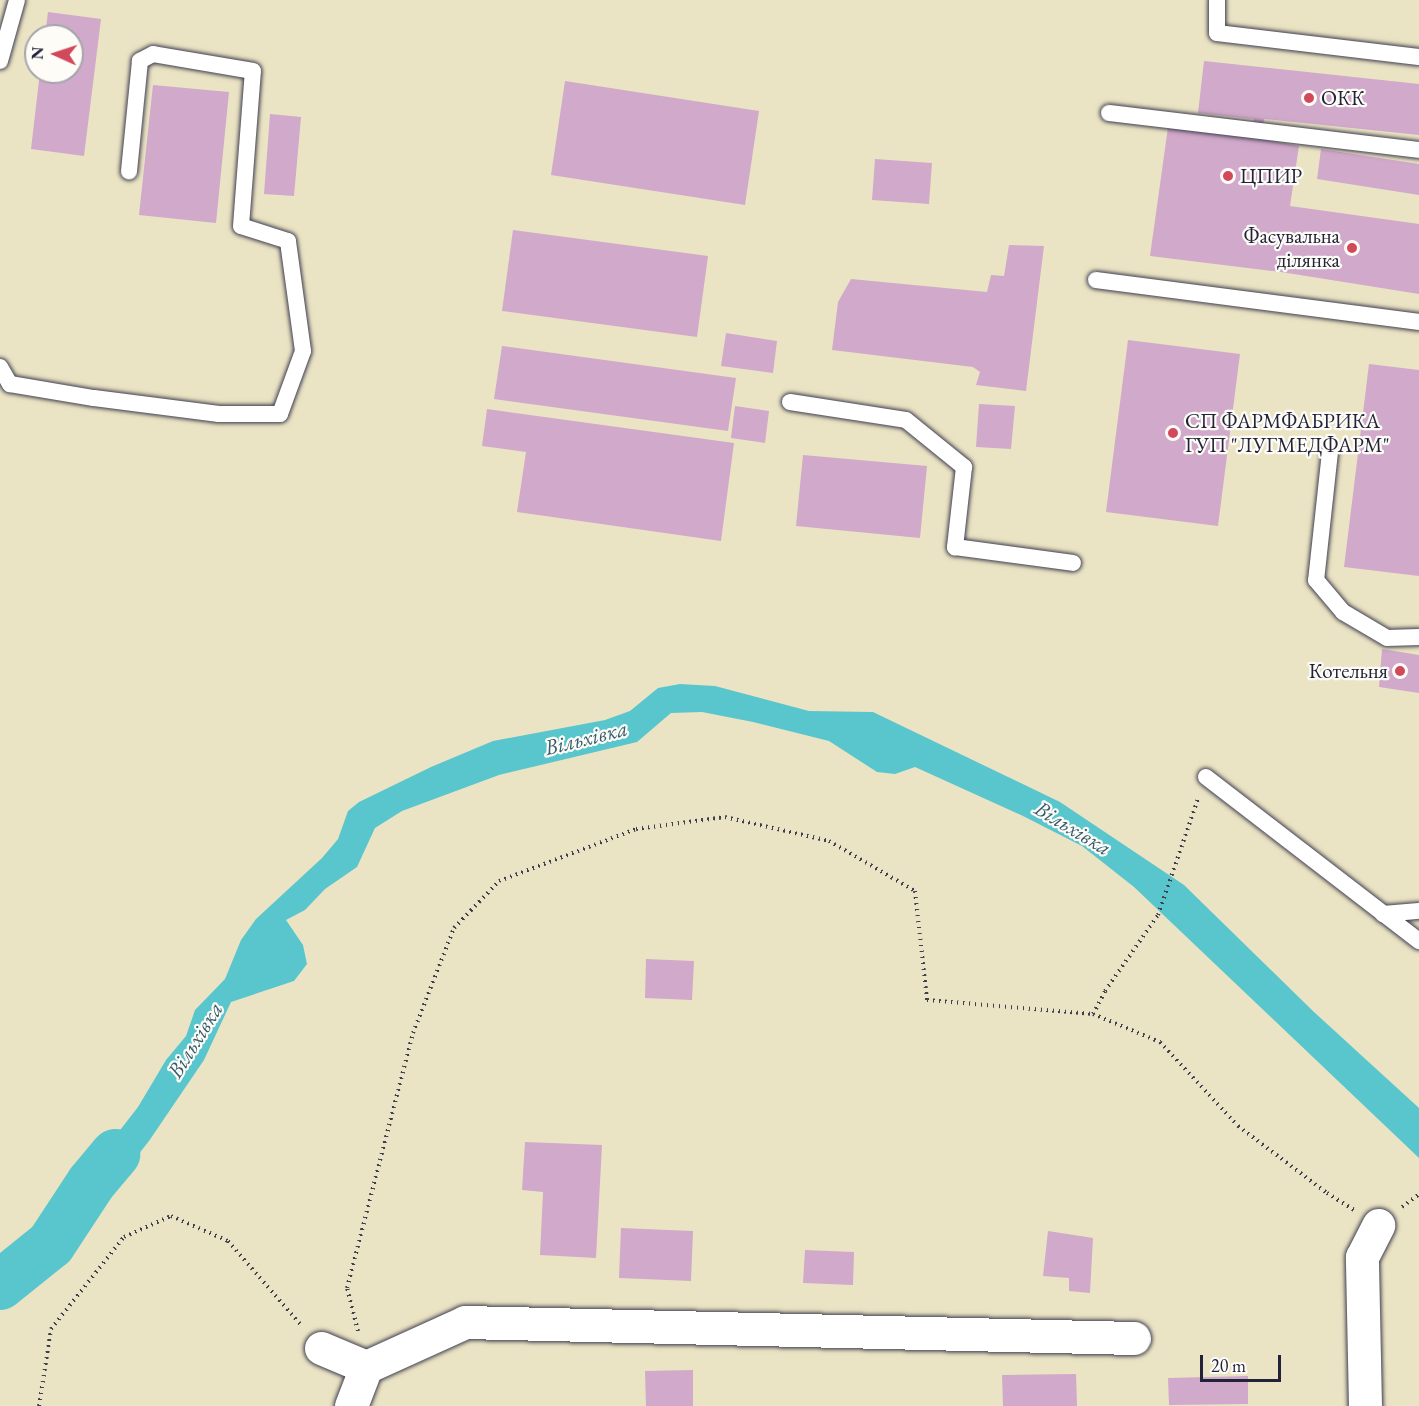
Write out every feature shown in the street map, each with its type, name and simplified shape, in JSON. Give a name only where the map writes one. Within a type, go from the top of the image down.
[{"type":"street","points":[[1365,1406],[1362,1257],[1378,1225]]},
{"type":"street","points":[[351,1406],[366,1367],[465,1322],[1134,1338]]},
{"type":"street","points":[[321,1348],[366,1367]]},
{"type":"lane","points":[[0,61],[16,0]]},
{"type":"lane","points":[[1217,0],[1217,33],[1419,57]]},
{"type":"lane","points":[[0,367],[10,384],[93,398],[219,414],[280,414],[303,351],[288,241],[241,226],[253,71],[153,54],[140,61],[129,171]]},
{"type":"lane","points":[[1109,113],[1419,150]]},
{"type":"lane","points":[[1096,280],[1419,322]]},
{"type":"lane","points":[[790,402],[906,420],[964,467],[955,547],[1073,562]]},
{"type":"lane","points":[[1330,452],[1317,580],[1342,612],[1387,638],[1419,638]]},
{"type":"lane","points":[[1206,777],[1419,941]]},
{"type":"lane","points":[[1383,914],[1419,911]]},
{"type":"path","points":[[1093,1014],[1105,991],[1158,915],[1206,777]]},
{"type":"path","points":[[366,1367],[347,1288],[391,1109],[413,1033],[454,928],[499,881],[636,829],[725,817],[829,841],[915,891],[927,1000],[1093,1014],[1160,1042],[1238,1126],[1327,1193],[1378,1225]]},
{"type":"path","points":[[39,1406],[51,1329],[124,1237],[171,1216],[228,1241],[321,1348]]},
{"type":"water","points":[[680,684],[715,686],[809,711],[873,712],[1060,802],[1184,885],[1314,1012],[1419,1108],[1419,1158],[1134,887],[1082,846],[1021,815],[915,767],[895,774],[877,772],[829,741],[702,712],[671,713],[637,742],[499,775],[402,811],[375,828],[357,867],[325,889],[305,910],[286,920],[303,945],[307,964],[294,981],[231,1002],[204,1060],[149,1141],[88,1218],[65,1201],[138,1107],[166,1060],[186,1036],[195,1010],[225,979],[241,940],[256,919],[322,858],[338,839],[348,811],[359,802],[431,767],[493,741],[605,720],[630,711],[658,688]]},
{"type":"building","points":[[48,12],[101,19],[84,156],[31,149],[39,84],[84,84],[84,24],[46,24]]},
{"type":"building","points":[[1204,61],[1419,84],[1419,135],[1264,119],[1262,139],[1299,146],[1290,206],[1419,224],[1419,294],[1281,272],[1150,256],[1168,127],[1252,137],[1254,119],[1198,113]]},
{"type":"building","points":[[565,81],[759,111],[745,205],[551,175]]},
{"type":"building","points":[[153,85],[229,92],[216,223],[139,215]]},
{"type":"building","points":[[270,114],[301,117],[294,196],[264,194]]},
{"type":"building","points":[[1321,149],[1419,164],[1419,195],[1317,179]]},
{"type":"building","points":[[875,159],[932,163],[929,204],[872,200]]},
{"type":"building","points":[[513,230],[708,256],[697,337],[502,311]]},
{"type":"building","points":[[1009,245],[1044,246],[1026,391],[976,385],[980,372],[973,367],[832,350],[838,302],[851,279],[987,292],[991,275],[1004,276]]},
{"type":"building","points":[[726,333],[777,341],[773,373],[721,366]]},
{"type":"building","name":"СП ФАРМФАБРИКА ГУП \"ЛУГМЕДФАРМ\"","points":[[1128,340],[1240,354],[1218,526],[1106,512]]},
{"type":"building","points":[[502,346],[736,378],[728,431],[494,399]]},
{"type":"building","points":[[1369,364],[1419,370],[1419,576],[1344,567]]},
{"type":"building","points":[[979,404],[1015,406],[1011,449],[976,447]]},
{"type":"building","points":[[735,406],[769,411],[765,443],[731,438]]},
{"type":"building","points":[[487,409],[734,443],[721,541],[517,512],[526,452],[482,446]]},
{"type":"building","points":[[803,455],[927,466],[920,538],[796,526]]},
{"type":"building","name":"Котельня","points":[[1382,649],[1419,655],[1419,693],[1379,687]]},
{"type":"building","points":[[646,959],[694,961],[692,1000],[645,998]]},
{"type":"building","points":[[525,1142],[602,1145],[596,1258],[540,1255],[543,1192],[522,1190]]},
{"type":"building","points":[[621,1228],[693,1231],[691,1281],[619,1278]]},
{"type":"building","points":[[1048,1231],[1093,1238],[1090,1293],[1069,1291],[1069,1278],[1043,1276]]},
{"type":"building","points":[[805,1250],[854,1252],[853,1285],[803,1283]]},
{"type":"building","points":[[693,1370],[693,1406],[646,1406],[645,1371]]},
{"type":"building","points":[[1076,1374],[1077,1406],[1003,1406],[1002,1375]]},
{"type":"building","points":[[1248,1376],[1248,1404],[1169,1405],[1168,1378]]},
{"type":"waterway","name":"Вільхівка","points":[[0,1285],[51,1244],[91,1183],[115,1154]]},
{"type":"place","name":"ОКК","points":[[1309,98]]},
{"type":"place","name":"ЦПИР","points":[[1228,176]]},
{"type":"place","name":"Фасувальна ділянка","points":[[1352,248]]},
{"type":"place","name":"СП ФАРМФАБРИКА ГУП \"ЛУГМЕДФАРМ\"","points":[[1173,433]]},
{"type":"place","name":"Котельня","points":[[1400,671]]}]
